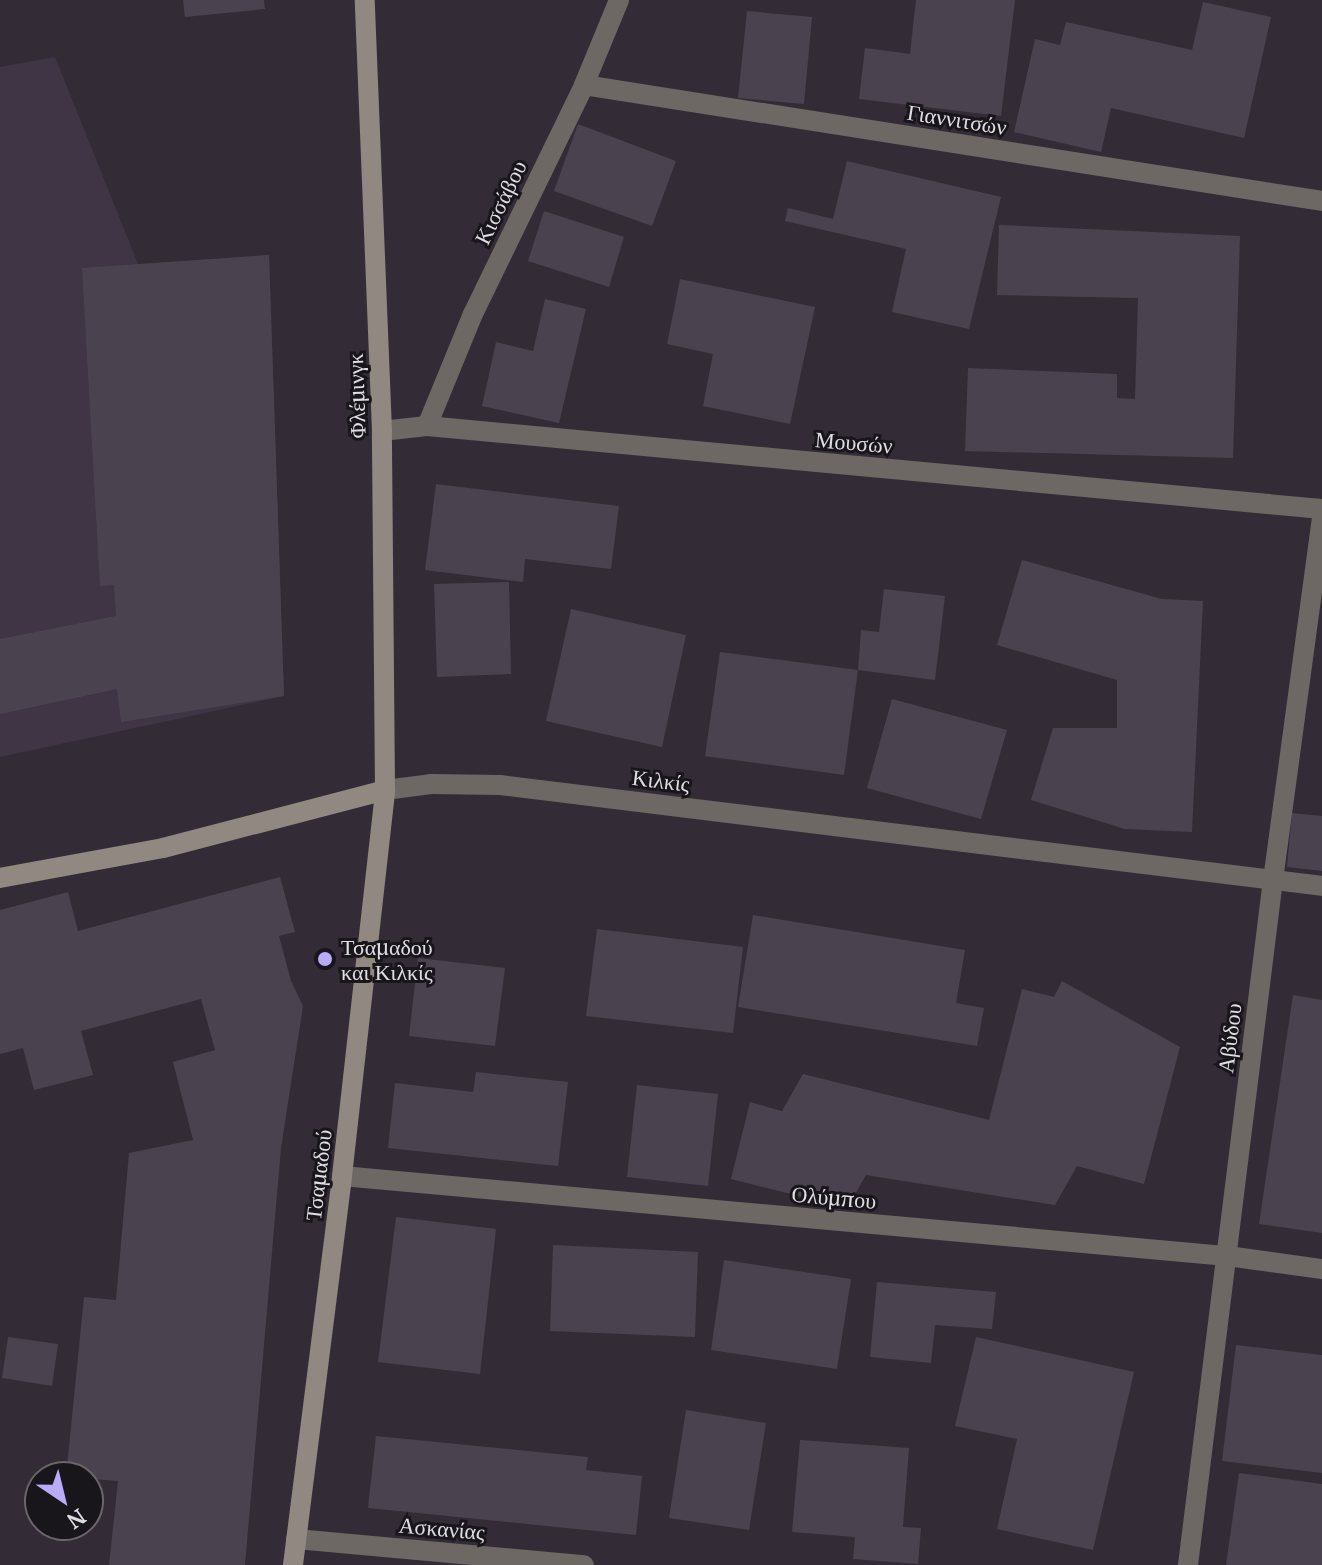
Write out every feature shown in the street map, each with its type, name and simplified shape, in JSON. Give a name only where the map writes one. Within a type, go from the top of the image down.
[{"type":"main road","name":"Φλέμινγκ","points":[[365,0],[382,431],[385,790]]},
{"type":"main road","name":"Κιλκίς","points":[[0,878],[163,848],[385,790]]},
{"type":"main road","name":"Τσαμαδού","points":[[293,1565],[342,1176],[385,790]]},
{"type":"street","name":"Κισσάβου","points":[[427,426],[473,314],[584,85],[619,0]]},
{"type":"street","name":"Γιαννιτσών","points":[[584,85],[1322,201]]},
{"type":"street","name":"Μουσών","points":[[382,431],[427,426],[1322,509]]},
{"type":"street","name":"Αβύδου","points":[[1188,1565],[1273,880],[1322,518]]},
{"type":"street","name":"Κιλκίς","points":[[385,790],[431,784],[500,785],[1322,886]]},
{"type":"street","name":"Ολύμπου","points":[[342,1176],[1227,1256],[1322,1269]]},
{"type":"street","name":"Ασκανίας","points":[[296,1539],[584,1565]]},
{"type":"shaded area","points":[[55,57],[138,264],[269,255],[284,696],[0,757],[0,67]]},
{"type":"building","points":[[183,0],[264,0],[265,9],[185,17]]},
{"type":"building","points":[[916,0],[1015,0],[1001,116],[859,99],[865,48],[910,54]]},
{"type":"building","points":[[1203,2],[1271,17],[1244,138],[1111,108],[1101,152],[1014,132],[1035,39],[1060,45],[1066,22],[1192,50]]},
{"type":"building","points":[[747,11],[812,17],[804,104],[738,98]]},
{"type":"building","points":[[578,124],[676,161],[652,226],[554,191]]},
{"type":"building","points":[[847,161],[1001,197],[969,329],[892,312],[906,249],[785,221],[788,208],[833,219]]},
{"type":"building","points":[[544,211],[624,237],[609,287],[528,261]]},
{"type":"building","points":[[999,225],[1240,236],[1233,458],[965,451],[968,368],[1117,374],[1117,398],[1135,399],[1138,298],[997,295]]},
{"type":"building","points":[[269,255],[284,696],[121,722],[117,689],[0,714],[0,639],[116,616],[114,585],[100,586],[82,268]]},
{"type":"building","points":[[680,279],[815,307],[790,424],[703,406],[713,354],[667,344]]},
{"type":"building","points":[[545,299],[586,309],[559,423],[482,406],[496,342],[533,351]]},
{"type":"building","points":[[436,484],[619,506],[611,569],[525,559],[523,582],[425,570]]},
{"type":"building","points":[[1022,560],[1162,599],[1203,601],[1192,832],[1125,829],[1031,800],[1053,728],[1117,728],[1117,680],[997,645]]},
{"type":"building","points":[[509,582],[511,674],[437,677],[434,584]]},
{"type":"building","points":[[884,589],[945,596],[935,680],[858,670],[861,630],[879,632]]},
{"type":"building","points":[[571,609],[686,635],[662,747],[546,721]]},
{"type":"building","points":[[720,652],[858,670],[844,775],[705,756]]},
{"type":"building","points":[[892,699],[1007,730],[981,819],[867,788]]},
{"type":"building","points":[[1292,813],[1322,816],[1322,871],[1287,867]]},
{"type":"building","points":[[280,877],[295,932],[279,936],[291,981],[303,1006],[281,1148],[245,1565],[109,1565],[118,1481],[104,1480],[104,1461],[68,1461],[84,1297],[116,1300],[129,1153],[193,1140],[173,1062],[215,1050],[201,999],[81,1031],[93,1075],[34,1090],[23,1048],[0,1054],[0,910],[68,892],[78,931]]},
{"type":"building","points":[[753,915],[965,950],[956,1003],[984,1008],[977,1046],[738,1007]]},
{"type":"building","points":[[597,929],[743,947],[733,1033],[586,1016]]},
{"type":"building","points":[[418,958],[505,968],[495,1046],[409,1036]]},
{"type":"building","points":[[1062,981],[1180,1047],[1144,1184],[1077,1166],[1055,1205],[866,1175],[847,1208],[731,1179],[750,1102],[782,1111],[803,1074],[989,1120],[1022,989],[1054,997]]},
{"type":"building","points":[[1293,995],[1322,1000],[1322,1233],[1259,1224]]},
{"type":"building","points":[[476,1072],[568,1082],[558,1166],[388,1148],[395,1083],[473,1092]]},
{"type":"building","points":[[637,1085],[718,1094],[708,1186],[627,1177]]},
{"type":"building","points":[[396,1217],[496,1229],[480,1374],[378,1362]]},
{"type":"building","points":[[553,1245],[698,1252],[695,1337],[550,1331]]},
{"type":"building","points":[[724,1260],[851,1279],[837,1369],[711,1350]]},
{"type":"building","points":[[877,1282],[996,1292],[992,1329],[935,1325],[931,1363],[870,1357]]},
{"type":"building","points":[[8,1337],[58,1344],[52,1386],[2,1378]]},
{"type":"building","points":[[976,1337],[1134,1372],[1093,1550],[997,1529],[1017,1439],[955,1426]]},
{"type":"building","points":[[1236,1345],[1322,1355],[1322,1473],[1222,1461]]},
{"type":"building","points":[[686,1410],[766,1423],[749,1530],[669,1518]]},
{"type":"building","points":[[376,1436],[588,1457],[586,1470],[642,1476],[636,1535],[368,1508]]},
{"type":"building","points":[[800,1440],[909,1448],[903,1527],[921,1528],[918,1564],[853,1559],[855,1537],[792,1532]]},
{"type":"building","points":[[1239,1473],[1322,1484],[1322,1565],[1226,1565]]},
{"type":"place","name":"Τσαμαδού και Κιλκίς","points":[[325,959]]}]
